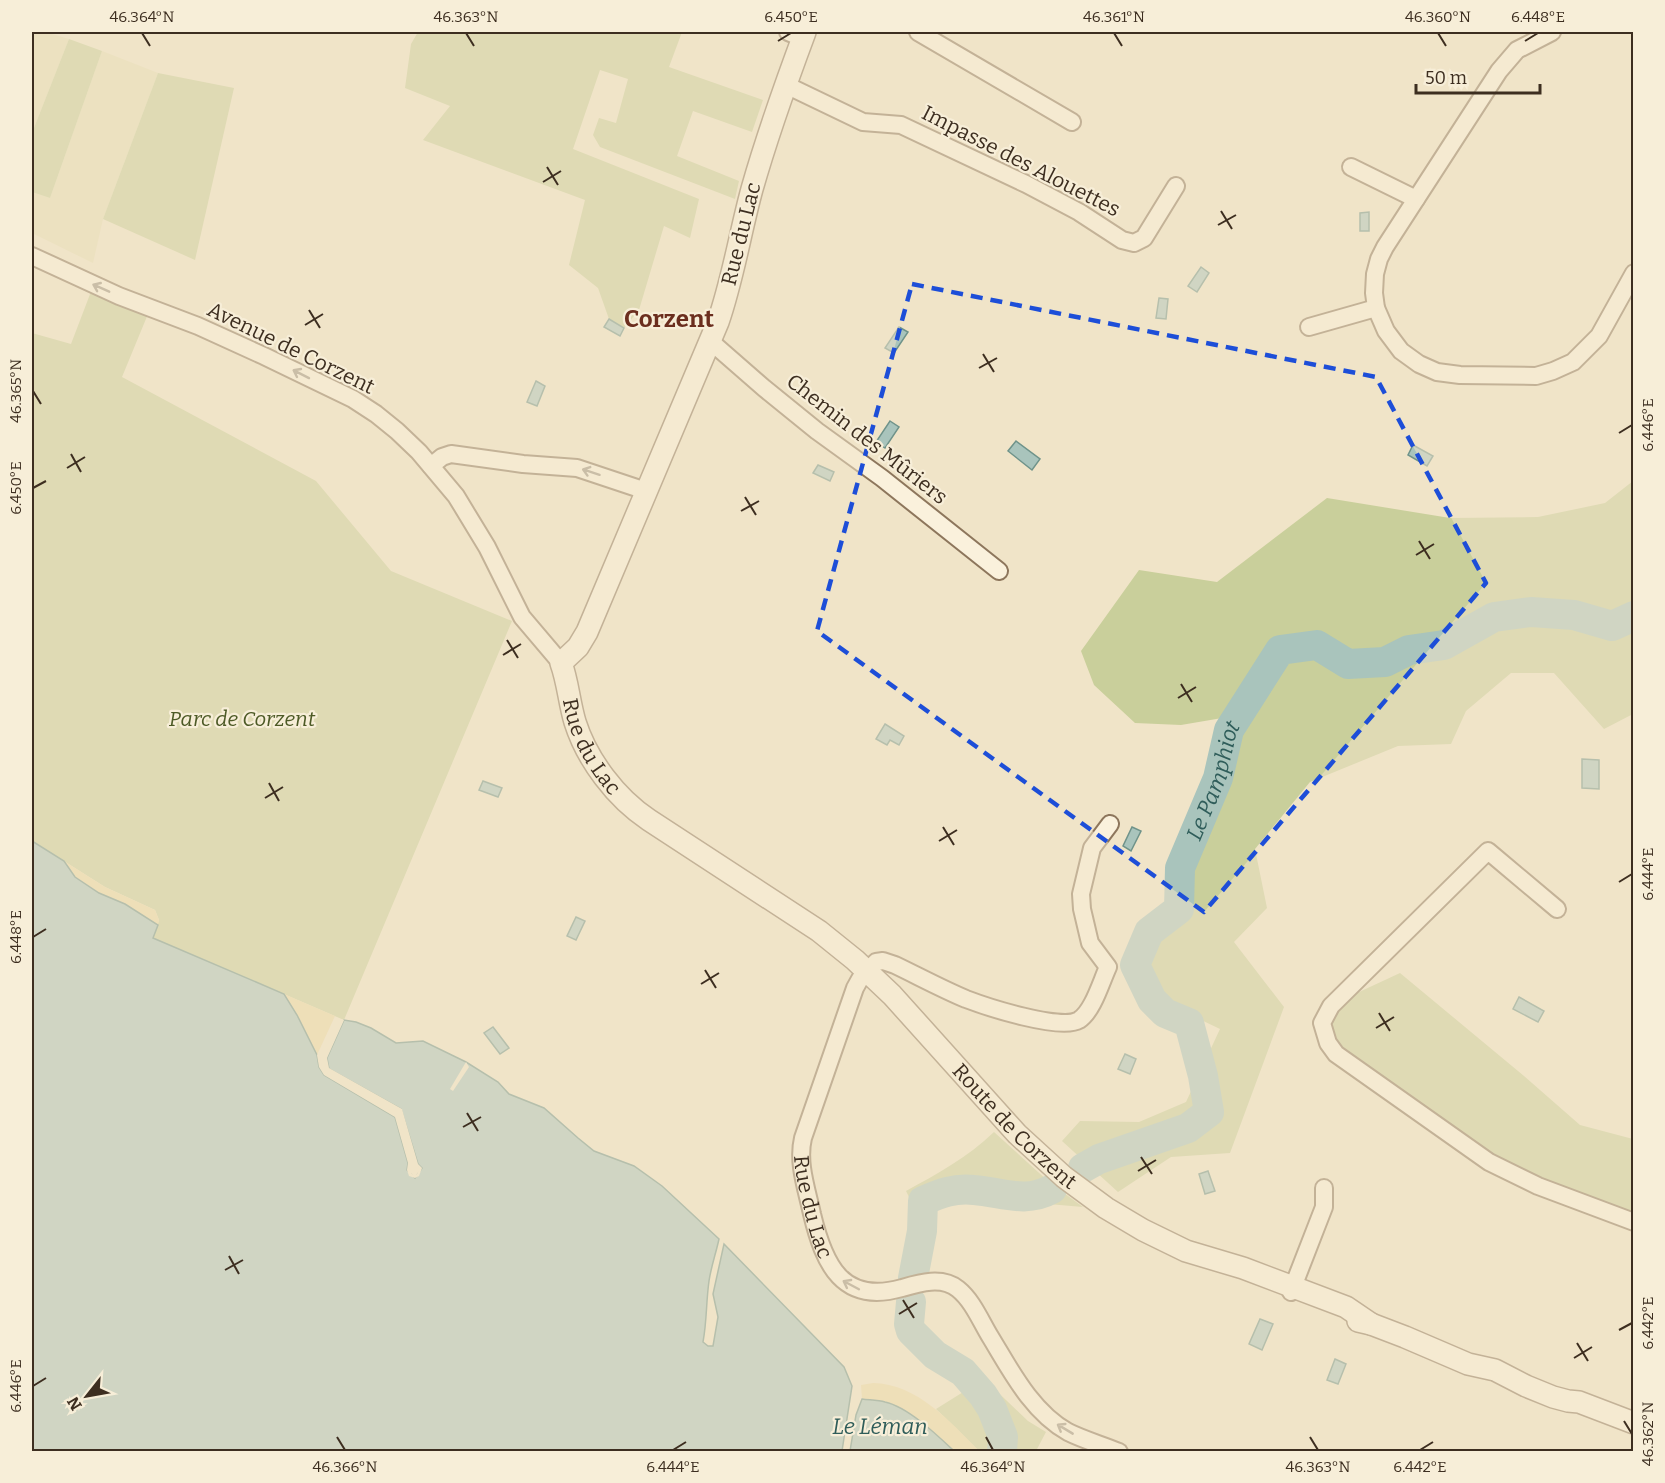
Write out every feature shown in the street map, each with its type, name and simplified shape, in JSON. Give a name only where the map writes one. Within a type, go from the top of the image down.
[{"type":"street","points":[[918,32],[1072,122]]},
{"type":"street","points":[[1552,32],[1517,50],[1500,70],[1416,199],[1379,259],[1375,274],[1376,309],[1386,331],[1401,351],[1419,364],[1437,372],[1460,375],[1536,376],[1573,362],[1599,336],[1634,273]]},
{"type":"street","name":"Rue du Lac","points":[[798,34],[786,85],[757,171],[718,322],[583,640],[561,663],[578,730],[599,769],[624,802],[658,827],[819,931],[867,971],[855,988],[803,1138],[801,1155],[803,1172],[819,1236],[831,1267],[840,1278],[856,1289],[874,1292],[895,1290],[924,1281],[942,1282],[960,1290],[1014,1376],[1039,1408],[1068,1432],[1119,1452]]},
{"type":"street","name":"Impasse des Alouettes","points":[[786,85],[863,122],[901,125],[1026,184],[1079,212],[1122,240],[1134,243],[1144,238],[1176,186]]},
{"type":"street","points":[[1352,167],[1416,199]]},
{"type":"street","name":"Avenue de Corzent","points":[[32,256],[119,296],[205,329],[353,399],[376,414],[397,431],[456,496],[487,547],[522,617],[561,663]]},
{"type":"street","points":[[1309,327],[1376,309]]},
{"type":"street","name":"Chemin des Mûriers","points":[[710,340],[808,424],[882,478],[999,571]]},
{"type":"street","points":[[431,466],[448,454],[517,464],[582,469],[646,491]]},
{"type":"street","points":[[867,971],[876,962],[883,962],[895,965],[967,999],[1008,1013],[1063,1023],[1078,1020],[1091,1005],[1108,968],[1090,943],[1081,894],[1092,848],[1110,824]]},
{"type":"street","points":[[1557,909],[1488,851],[1331,1006],[1322,1023],[1328,1043],[1336,1054],[1489,1162],[1538,1186],[1634,1222]]},
{"type":"street","name":"Route de Corzent","points":[[867,971],[1040,1157],[1106,1208],[1143,1230],[1219,1269],[1267,1287],[1292,1289],[1318,1307],[1371,1324],[1461,1361],[1501,1373],[1553,1397],[1579,1402],[1634,1423]]},
{"type":"street","points":[[1292,1289],[1324,1207],[1324,1188]]},
{"type":"highlighted area","points":[[912,284],[1376,377],[1486,583],[1204,912],[817,631]]},
{"type":"shaded area","points":[[32,32],[45,32],[69,39],[32,133]]},
{"type":"shaded area","points":[[102,51],[158,73],[103,219],[93,263],[32,233],[32,192],[50,198]]},
{"type":"green space","points":[[418,32],[682,32],[669,67],[763,100],[752,132],[693,111],[677,156],[739,181],[735,199],[600,147],[593,135],[599,118],[616,123],[628,79],[600,70],[573,149],[699,199],[690,238],[664,226],[639,310],[624,328],[609,319],[598,288],[569,265],[585,200],[423,140],[450,106],[405,88],[411,44]]},
{"type":"green space","points":[[69,39],[102,51],[50,198],[32,192],[32,133]]},
{"type":"green space","points":[[158,73],[234,88],[195,260],[103,219]]},
{"type":"green space","name":"Parc de Corzent","points":[[92,289],[148,314],[122,377],[316,481],[391,571],[512,621],[344,1020],[153,938],[159,920],[155,910],[105,887],[32,841],[32,333],[71,344]]},
{"type":"green space","points":[[1633,481],[1633,714],[1604,729],[1554,673],[1511,673],[1466,711],[1451,744],[1398,746],[1310,782],[1255,849],[1267,908],[1234,942],[1284,1007],[1230,1153],[1171,1157],[1118,1192],[1062,1141],[1080,1121],[1139,1122],[1186,1102],[1220,1029],[1168,1004],[1144,964],[1155,939],[1228,717],[1181,725],[1135,723],[1094,685],[1081,651],[1139,570],[1217,582],[1327,498],[1450,518],[1538,517],[1605,503]]},
{"type":"green space","points":[[1400,973],[1580,1125],[1633,1139],[1633,1217],[1544,1181],[1491,1153],[1392,1086],[1344,1050],[1332,1036],[1329,1021],[1357,993]]},
{"type":"green space","points":[[994,1132],[1049,1182],[1083,1207],[979,1198],[938,1203],[923,1279],[904,1284],[916,1211],[906,1191],[963,1157]]},
{"type":"green space","points":[[984,1379],[1028,1421],[1046,1432],[1036,1451],[979,1451],[936,1409]]},
{"type":"sand","points":[[64,861],[105,887],[155,910],[159,920],[158,925],[125,904],[99,893],[75,877]]},
{"type":"sand","points":[[284,994],[335,1016],[317,1055],[297,1015]]},
{"type":"sand","points":[[873,1383],[889,1385],[918,1397],[932,1406],[979,1451],[954,1451],[931,1430],[887,1402],[862,1399],[861,1385]]},
{"type":"water","points":[[1369,212],[1369,231],[1360,231],[1360,213]]},
{"type":"water","points":[[1201,267],[1209,273],[1197,292],[1188,286]]},
{"type":"water","points":[[1159,298],[1168,299],[1166,319],[1156,318]]},
{"type":"water","points":[[609,319],[624,328],[620,336],[604,327]]},
{"type":"water","points":[[899,327],[908,332],[894,353],[885,348]]},
{"type":"water","points":[[536,381],[545,386],[537,406],[527,402]]},
{"type":"water","points":[[890,421],[899,427],[885,448],[876,442]]},
{"type":"water","points":[[1016,441],[1040,459],[1032,470],[1008,451]]},
{"type":"water","points":[[1413,445],[1433,456],[1427,466],[1408,455]]},
{"type":"water","points":[[818,465],[834,472],[830,481],[813,473]]},
{"type":"water","points":[[885,724],[904,736],[899,745],[890,740],[887,745],[876,739]]},
{"type":"water","points":[[1582,759],[1599,760],[1599,789],[1582,788]]},
{"type":"water","points":[[483,781],[502,788],[498,797],[479,790]]},
{"type":"water","points":[[1132,827],[1141,831],[1131,851],[1123,846]]},
{"type":"water","name":"Le Léman","points":[[32,841],[64,861],[75,877],[99,893],[125,904],[158,925],[153,938],[284,994],[317,1055],[319,1067],[324,1075],[395,1117],[408,1163],[407,1170],[415,1178],[422,1168],[418,1164],[401,1109],[329,1069],[327,1058],[344,1020],[371,1028],[396,1043],[423,1041],[466,1062],[498,1082],[509,1094],[544,1108],[594,1151],[634,1166],[662,1186],[719,1239],[709,1281],[703,1342],[708,1346],[713,1346],[718,1317],[713,1294],[724,1244],[844,1367],[852,1386],[842,1451],[32,1451]]},
{"type":"water","points":[[576,917],[585,921],[576,940],[567,936]]},
{"type":"water","points":[[1519,997],[1544,1011],[1538,1022],[1513,1009]]},
{"type":"water","points":[[493,1027],[509,1048],[500,1054],[484,1033]]},
{"type":"water","points":[[1125,1054],[1136,1059],[1130,1074],[1118,1069]]},
{"type":"water","points":[[1208,1171],[1215,1191],[1205,1194],[1199,1174]]},
{"type":"water","points":[[1260,1319],[1273,1324],[1262,1350],[1249,1344]]},
{"type":"water","points":[[1335,1359],[1346,1364],[1338,1384],[1327,1380]]},
{"type":"water","name":"Le Léman","points":[[862,1399],[885,1402],[903,1410],[922,1422],[954,1451],[850,1451],[856,1415]]},
{"type":"pier","points":[[341,1019],[344,1020],[327,1058],[329,1068],[402,1109],[418,1164],[422,1168],[419,1176],[415,1178],[409,1176],[407,1170],[408,1163],[395,1117],[324,1075],[319,1067],[317,1055],[319,1052],[326,1072],[397,1115],[410,1162],[410,1170],[412,1174],[417,1174],[419,1169],[415,1165],[399,1111],[327,1070],[324,1057]]},
{"type":"pier","points":[[466,1062],[469,1067],[453,1091],[450,1089]]},
{"type":"waterway","name":"Le Pamphiot","points":[[1083,1168],[1099,1159],[1188,1128],[1209,1112],[1203,1076],[1189,1023],[1165,1013],[1152,1000],[1135,965],[1149,932],[1179,909],[1180,868],[1218,778],[1229,730],[1280,650],[1317,645],[1348,664],[1385,662],[1409,650],[1444,645],[1494,617],[1531,612],[1574,615],[1612,626],[1634,616]]},
{"type":"waterway","name":"Le Pamphiot","points":[[913,1278],[922,1231],[923,1201],[954,1190],[1032,1196],[1052,1189]]},
{"type":"waterway","name":"Le Pamphiot","points":[[911,1302],[909,1324],[911,1331],[935,1355],[963,1372],[983,1395],[992,1409],[1003,1437],[1002,1452]]},
{"type":"district","name":"Corzent","points":[[669,319]]}]
